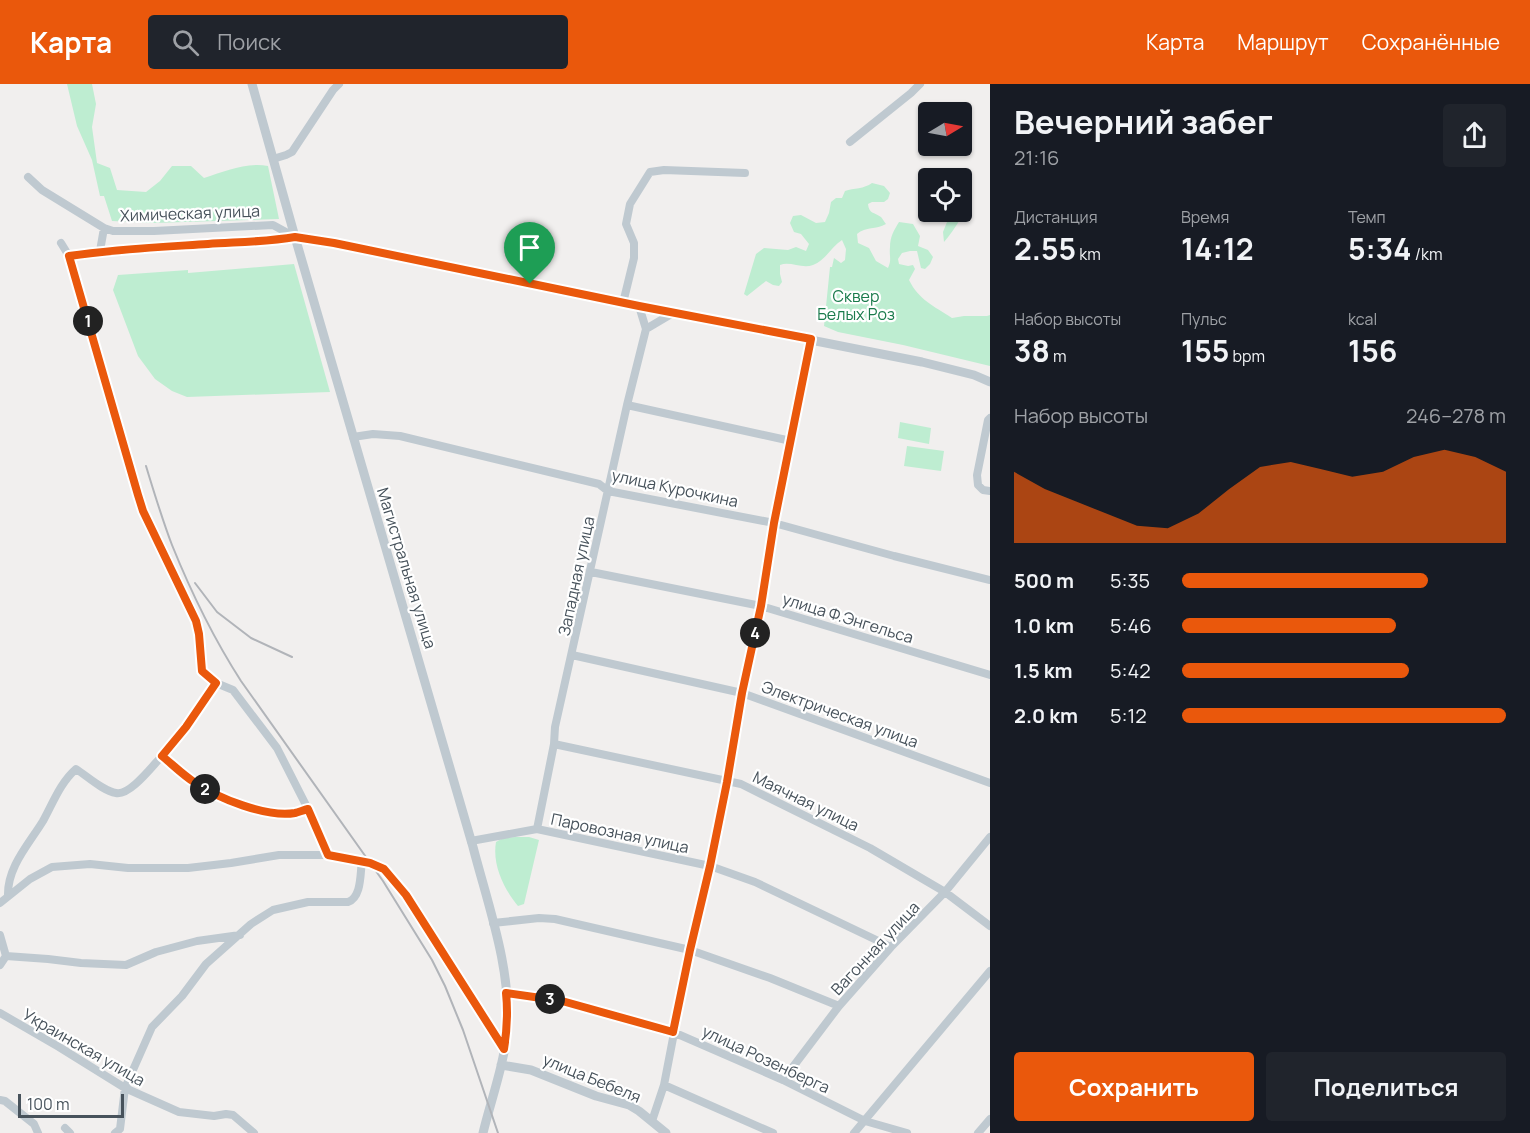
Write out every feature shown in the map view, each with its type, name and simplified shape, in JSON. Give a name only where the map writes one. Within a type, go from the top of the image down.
[{"type":"street","name":"Магистральная улица","points":[[252,84],[493,923],[502,964],[508,1013],[501,1065],[483,1133]]},
{"type":"street","points":[[273,159],[292,152],[339,84]]},
{"type":"street","points":[[850,142],[921,84]]},
{"type":"street","points":[[623,303],[634,258],[634,243],[626,224],[630,204],[650,172],[664,170],[745,173]]},
{"type":"street","name":"Химическая улица","points":[[28,177],[42,190],[104,228],[113,231],[273,225],[295,237]]},
{"type":"street","points":[[100,251],[104,228]]},
{"type":"street","name":"Химическая улица","points":[[69,256],[100,251],[274,241],[295,237],[922,362],[960,371],[990,382]]},
{"type":"street","points":[[62,243],[69,256],[143,511],[196,621],[202,671],[216,683],[233,690],[277,748],[328,855]]},
{"type":"street","points":[[639,306],[646,329],[673,313]]},
{"type":"street","name":"Западная улица","points":[[537,829],[554,744],[555,727],[646,329]]},
{"type":"street","points":[[652,1121],[664,1085],[690,950],[710,866],[811,339]]},
{"type":"street","points":[[627,405],[791,441]]},
{"type":"street","points":[[990,418],[977,475],[978,485],[983,490],[990,491]]},
{"type":"street","name":"улица Курочкина","points":[[353,437],[373,434],[400,436],[599,484],[608,491],[774,523],[990,580]]},
{"type":"street","name":"улица Ф.Энгельса","points":[[591,572],[761,606],[990,675]]},
{"type":"street","name":"Электрическая улица","points":[[572,655],[742,693],[990,783]]},
{"type":"street","points":[[8,896],[10,876],[54,798],[71,773],[76,769],[116,793],[122,793],[131,788],[186,727],[216,683]]},
{"type":"street","name":"Маячная улица","points":[[554,744],[741,784],[870,848],[945,892],[990,926]]},
{"type":"street","points":[[162,756],[193,782],[244,806],[275,813],[295,813],[308,809]]},
{"type":"street","name":"Паровозная улица","points":[[471,841],[537,829],[710,866],[755,882],[891,947]]},
{"type":"street","name":"Вагонная улица","points":[[783,1080],[839,1006],[891,947],[945,892],[990,837]]},
{"type":"street","points":[[0,903],[30,879],[52,867],[90,864],[128,868],[188,868],[279,855],[328,855],[362,861],[384,869],[406,895],[504,1049]]},
{"type":"street","points":[[119,1132],[124,1088],[152,1027],[182,996],[206,964],[251,924],[273,910],[308,902],[353,900],[357,895],[362,861]]},
{"type":"street","points":[[493,923],[539,918],[555,919],[690,950],[770,978],[839,1006]]},
{"type":"street","points":[[6,956],[126,965],[156,951],[240,934]]},
{"type":"street","points":[[0,935],[6,956],[0,965]]},
{"type":"street","points":[[854,1133],[990,971]]},
{"type":"street","name":"улица Розенберга","points":[[506,993],[562,1001],[673,1032],[783,1080],[865,1121],[907,1133]]},
{"type":"street","name":"Украинская улица","points":[[0,1013],[124,1088],[179,1112],[214,1116],[233,1115],[254,1133]]},
{"type":"street","name":"улица Бебеля","points":[[501,1065],[531,1070],[596,1096],[629,1105],[666,1133]]},
{"type":"street","points":[[664,1085],[773,1133]]},
{"type":"street","points":[[0,1100],[5,1101],[34,1124],[39,1133]]},
{"type":"street","points":[[978,1133],[990,1119]]},
{"type":"green space","points":[[67,84],[92,84],[96,104],[92,127],[97,163],[110,168],[117,190],[146,192],[160,181],[172,166],[191,166],[204,178],[243,166],[268,166],[279,219],[153,223],[112,221],[104,196],[100,196],[92,160],[77,126]]},
{"type":"green space","name":"Сквер Белых Роз","points":[[872,183],[884,186],[890,193],[884,202],[868,204],[871,211],[881,217],[886,224],[857,234],[858,243],[869,248],[876,261],[888,268],[891,240],[895,228],[899,222],[913,224],[920,236],[918,246],[928,250],[933,257],[925,269],[921,268],[917,251],[910,251],[902,253],[898,259],[899,264],[913,265],[915,269],[909,280],[917,293],[952,318],[990,315],[990,366],[838,332],[824,326],[830,267],[832,267],[834,258],[841,263],[845,260],[846,249],[842,240],[813,265],[780,265],[782,282],[779,286],[766,281],[747,296],[744,294],[756,254],[764,248],[788,250],[796,247],[806,251],[809,244],[801,234],[794,232],[790,223],[793,216],[801,215],[816,223],[825,222],[831,202],[836,198],[842,198],[845,191]]},
{"type":"green space","points":[[947,222],[958,222],[944,242],[943,232]]},
{"type":"green space","points":[[294,264],[330,392],[187,397],[172,391],[155,379],[138,356],[113,290],[118,275],[188,270],[188,273]]},
{"type":"green space","points":[[900,422],[931,428],[929,444],[898,438]]},
{"type":"green space","points":[[907,446],[944,451],[941,471],[904,466]]},
{"type":"green space","points":[[503,838],[539,840],[524,904],[518,906],[500,876],[495,851],[496,842]]},
{"type":"railway","points":[[146,466],[172,545],[212,632],[241,681],[383,881],[432,960],[463,1030],[498,1133]]},
{"type":"railway","points":[[195,583],[217,612],[251,638],[292,657]]},
{"type":"route","points":[[295,237],[530,284],[811,339],[774,523],[761,606],[742,693],[727,782],[673,1032],[562,1001],[506,993],[508,1013],[504,1049],[406,895],[384,869],[370,863],[328,855],[308,809],[295,813],[275,813],[244,806],[193,782],[162,756],[186,727],[216,683],[202,671],[196,621],[143,511],[69,256],[100,251],[274,241],[295,237]]}]
